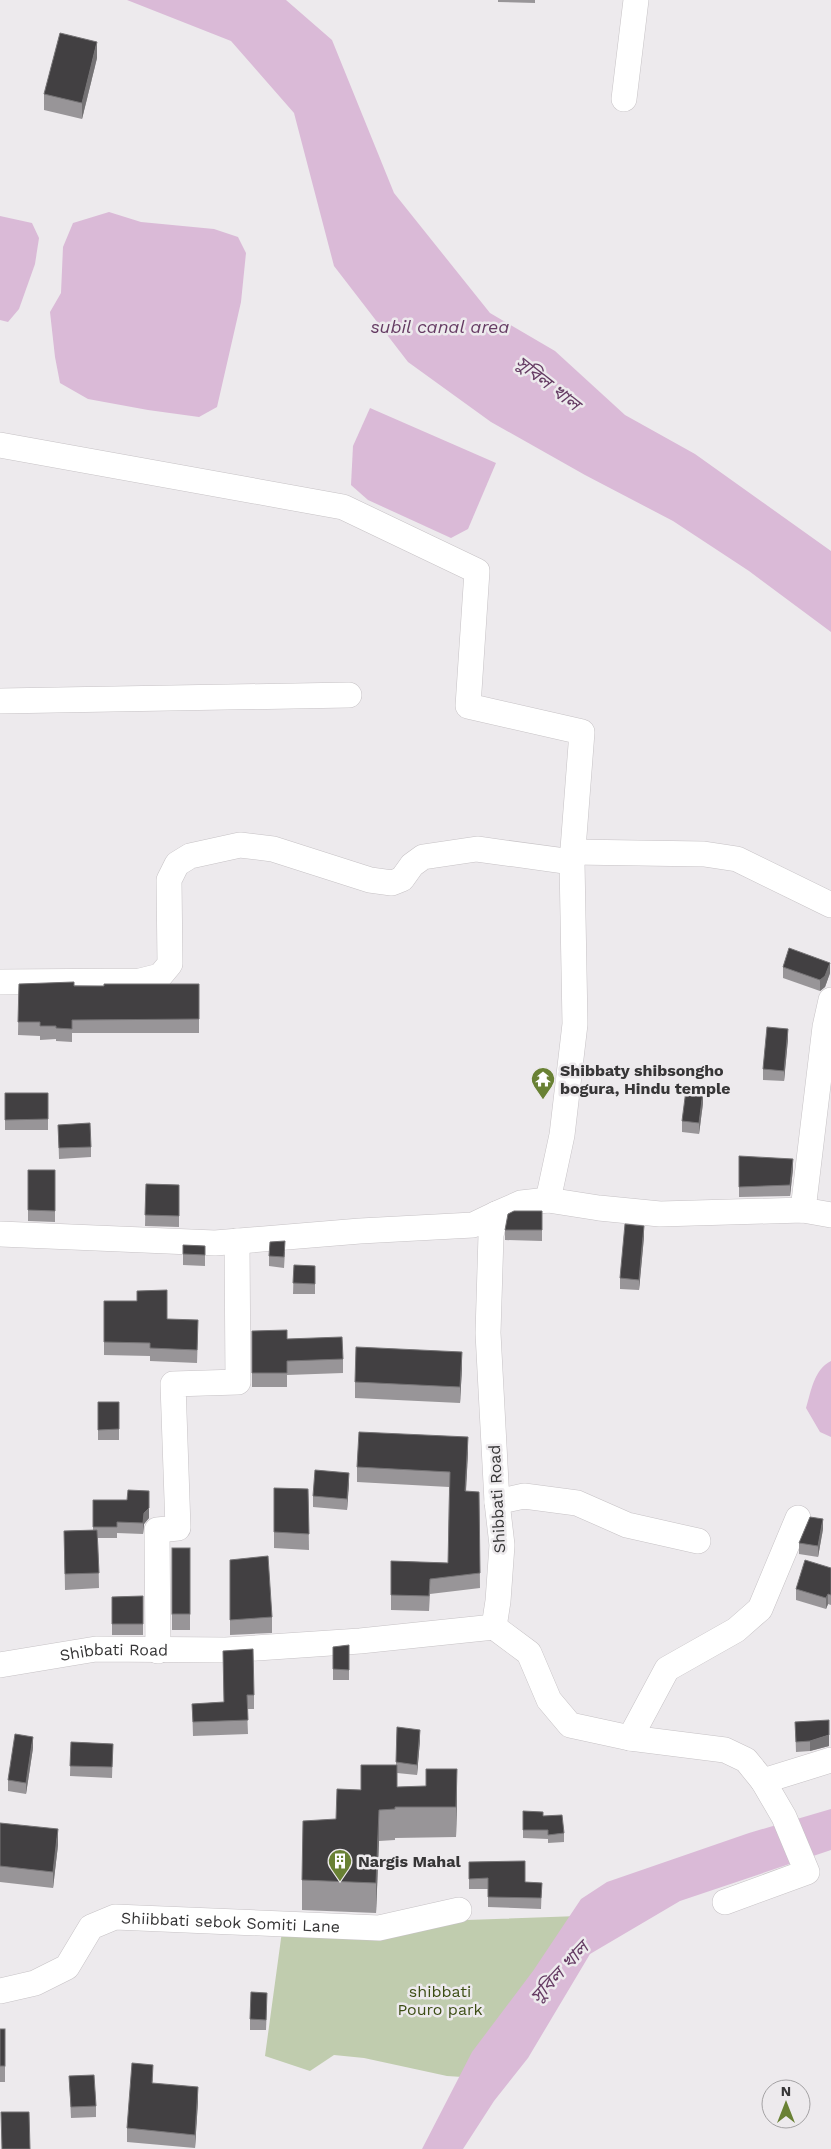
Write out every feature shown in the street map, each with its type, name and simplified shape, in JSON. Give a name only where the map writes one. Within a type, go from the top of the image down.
[{"type":"street","points":[[624,99],[636,0]]},
{"type":"street","points":[[0,446],[343,507],[476,571],[468,706],[582,732],[573,857],[575,1024],[562,1135],[548,1200]]},
{"type":"street","points":[[0,701],[349,695]]},
{"type":"street","points":[[0,982],[140,980],[160,976],[170,964],[169,880],[177,864],[190,856],[240,845],[273,849],[370,880],[392,884],[402,880],[412,866],[423,857],[477,848],[573,857],[704,854],[737,859],[831,905]]},
{"type":"street","points":[[803,1210],[825,1027],[831,1000]]},
{"type":"street","points":[[0,1234],[205,1243],[360,1231],[473,1225],[522,1204],[548,1200],[598,1208],[660,1214],[803,1210],[831,1215]]},
{"type":"street","name":"Shibbati Road","points":[[0,1664],[96,1648],[226,1650],[360,1641],[494,1627],[502,1545],[497,1502],[488,1333],[491,1235],[496,1214]]},
{"type":"street","points":[[158,1650],[157,1530],[178,1528],[173,1384],[238,1382],[237,1241]]},
{"type":"street","points":[[497,1502],[524,1496],[577,1503],[628,1525],[698,1541]]},
{"type":"street","points":[[630,1738],[667,1670],[736,1630],[760,1609],[798,1518]]},
{"type":"street","points":[[494,1627],[528,1653],[549,1700],[570,1725],[630,1738],[725,1750],[746,1760],[763,1781],[784,1817],[807,1872],[725,1902]]},
{"type":"street","points":[[763,1781],[831,1760]]},
{"type":"street","name":"Shiibbati sebok Somiti Lane","points":[[0,1991],[35,1983],[67,1967],[91,1927],[115,1917],[379,1928],[459,1910]]},
{"type":"green space","name":"shibbati Pouro park","points":[[579,1916],[478,2078],[447,2076],[364,2058],[334,2055],[310,2071],[265,2056],[283,1924],[405,1933],[467,1920]]},
{"type":"water","name":"subil canal area","points":[[127,0],[286,0],[332,40],[394,193],[490,313],[555,351],[625,415],[695,454],[831,551],[831,632],[749,571],[673,521],[585,475],[491,422],[408,362],[334,266],[294,113],[231,41]]},
{"type":"water","points":[[109,212],[141,222],[214,229],[238,237],[246,253],[241,302],[217,407],[199,417],[88,399],[60,383],[50,312],[61,293],[63,247],[73,223]]},
{"type":"water","points":[[0,216],[32,223],[39,238],[35,264],[19,309],[8,322],[0,320]]},
{"type":"water","points":[[370,408],[496,463],[468,529],[451,538],[368,500],[351,485],[353,446]]},
{"type":"water","points":[[831,1361],[831,1437],[820,1432],[806,1408],[817,1375]]},
{"type":"water","name":"সুবিল খাল","points":[[831,1809],[831,1850],[680,1901],[590,1954],[528,2058],[494,2101],[463,2149],[422,2149],[472,2052],[533,1971],[581,1899],[607,1882],[749,1833]]},
{"type":"building","points":[[60,33],[97,42],[82,103],[44,94]]},
{"type":"building","points":[[789,948],[830,963],[825,976],[820,980],[783,967]]},
{"type":"building","points":[[74,982],[74,986],[104,986],[104,984],[199,984],[199,1019],[72,1020],[72,1029],[40,1026],[40,1022],[18,1022],[19,984]]},
{"type":"building","points":[[767,1027],[788,1029],[784,1071],[763,1069]]},
{"type":"building","points":[[686,1090],[703,1092],[699,1123],[682,1121]]},
{"type":"building","points":[[5,1093],[48,1093],[48,1119],[5,1120]]},
{"type":"building","points":[[90,1123],[91,1147],[59,1148],[58,1125]]},
{"type":"building","points":[[739,1156],[793,1159],[790,1185],[739,1187]]},
{"type":"building","points":[[28,1170],[55,1170],[55,1211],[28,1210]]},
{"type":"building","points":[[146,1184],[179,1185],[179,1216],[145,1215]]},
{"type":"building","points":[[514,1211],[542,1211],[542,1230],[505,1230],[508,1214]]},
{"type":"building","points":[[625,1224],[644,1226],[639,1280],[620,1278]]},
{"type":"building","points":[[285,1241],[284,1257],[269,1256],[270,1242]]},
{"type":"building","points":[[183,1245],[205,1246],[205,1255],[183,1254]]},
{"type":"building","points":[[294,1265],[315,1266],[315,1284],[293,1283]]},
{"type":"building","points":[[167,1290],[167,1319],[198,1320],[197,1350],[150,1348],[150,1343],[104,1342],[104,1301],[137,1301],[137,1291]]},
{"type":"building","points":[[287,1330],[287,1339],[342,1337],[343,1359],[287,1361],[287,1373],[252,1373],[252,1331]]},
{"type":"building","points":[[356,1347],[462,1352],[460,1387],[355,1382]]},
{"type":"building","points":[[98,1402],[119,1402],[119,1429],[98,1430]]},
{"type":"building","points":[[359,1432],[468,1437],[465,1491],[479,1492],[480,1573],[430,1579],[429,1596],[391,1595],[391,1561],[448,1563],[450,1472],[357,1467]]},
{"type":"building","points":[[315,1470],[349,1473],[347,1499],[313,1496]]},
{"type":"building","points":[[274,1488],[308,1489],[309,1534],[274,1532]]},
{"type":"building","points":[[128,1490],[149,1491],[149,1508],[144,1513],[143,1523],[117,1522],[117,1527],[93,1527],[93,1500],[127,1500]]},
{"type":"building","points":[[810,1517],[823,1519],[818,1546],[799,1543]]},
{"type":"building","points":[[97,1530],[99,1573],[65,1574],[64,1531]]},
{"type":"building","points":[[172,1548],[190,1548],[190,1614],[172,1614]]},
{"type":"building","points":[[268,1556],[272,1617],[230,1620],[230,1560]]},
{"type":"building","points":[[805,1560],[831,1568],[831,1595],[828,1594],[826,1598],[796,1589]]},
{"type":"building","points":[[143,1596],[143,1624],[112,1624],[112,1597]]},
{"type":"building","points":[[349,1645],[349,1670],[333,1669],[333,1647]]},
{"type":"building","points":[[253,1649],[254,1695],[247,1695],[248,1720],[193,1722],[192,1704],[224,1702],[223,1651]]},
{"type":"building","points":[[829,1720],[829,1735],[810,1741],[796,1742],[795,1722]]},
{"type":"building","points":[[397,1727],[420,1730],[417,1765],[396,1762]]},
{"type":"building","points":[[15,1734],[33,1737],[26,1783],[8,1780]]},
{"type":"building","points":[[71,1742],[113,1744],[112,1767],[70,1766]]},
{"type":"building","points":[[361,1765],[397,1765],[397,1787],[426,1786],[426,1769],[457,1769],[456,1807],[395,1807],[395,1809],[379,1810],[376,1883],[302,1880],[303,1821],[336,1819],[337,1789],[361,1790]]},
{"type":"building","points":[[523,1811],[543,1812],[543,1816],[562,1815],[564,1833],[548,1835],[548,1830],[523,1830]]},
{"type":"building","points":[[0,1823],[58,1829],[53,1872],[0,1866]]},
{"type":"building","points":[[525,1861],[525,1882],[542,1883],[541,1898],[488,1897],[488,1878],[469,1879],[469,1862]]},
{"type":"building","points":[[251,1992],[267,1993],[266,2020],[250,2019]]},
{"type":"building","points":[[0,2029],[5,2029],[5,2066],[0,2066]]},
{"type":"building","points":[[132,2063],[153,2065],[152,2083],[198,2087],[195,2135],[127,2128]]},
{"type":"building","points":[[94,2075],[96,2106],[71,2107],[69,2076]]},
{"type":"building","points":[[1,2112],[29,2112],[30,2149],[2,2149]]},
{"type":"place","name":"Shibbaty shibsongho bogura, Hindu temple","points":[[543,1100]]},
{"type":"place","name":"Nargis Mahal","points":[[340,1882]]}]
